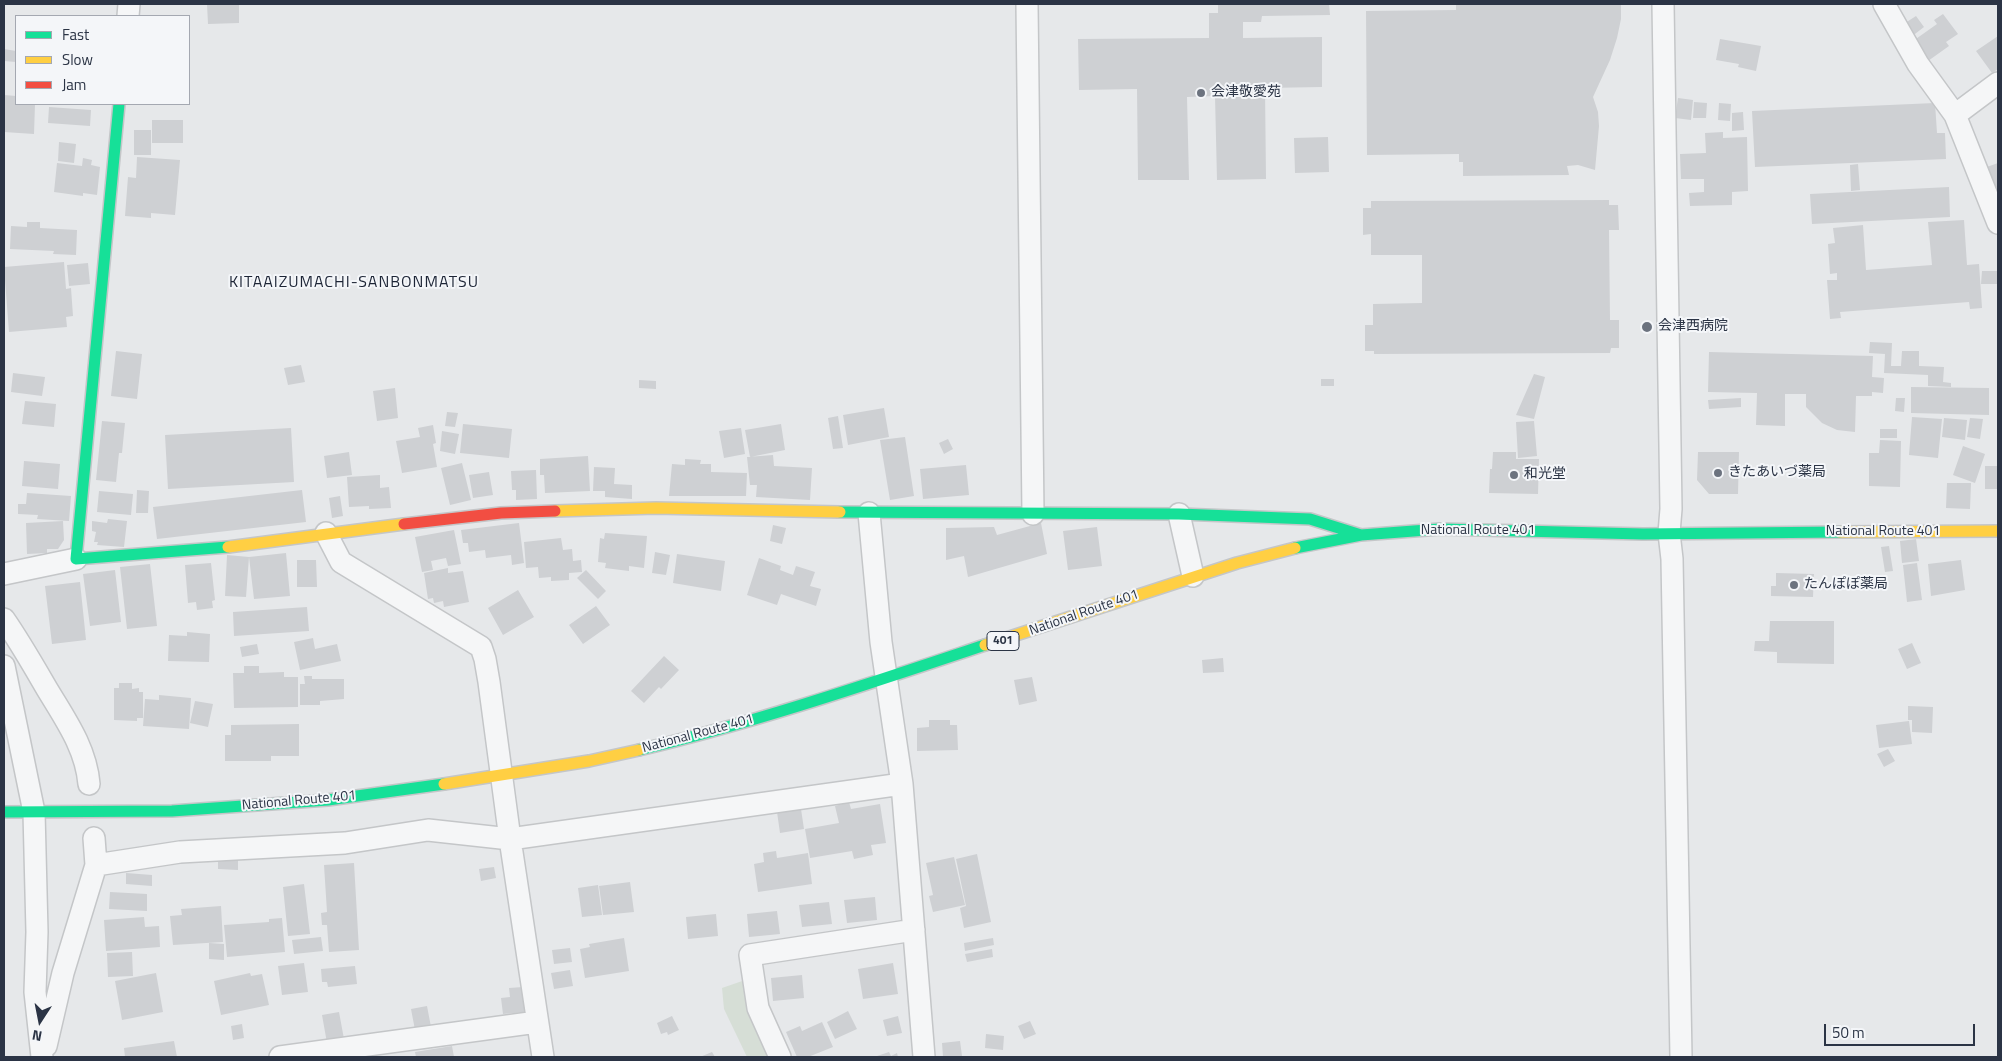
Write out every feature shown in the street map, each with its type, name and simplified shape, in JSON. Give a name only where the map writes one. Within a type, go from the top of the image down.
[{"type":"main road","points":[[120,105],[76,558],[217,549],[326,533],[511,512],[656,508],[869,513],[1179,514],[1310,519],[1360,534]]},
{"type":"main road","name":"National Route 401","points":[[8,812],[172,810],[328,800],[501,776],[589,761],[689,738],[790,709],[1029,632],[1193,576],[1286,550],[1360,534],[1440,529],[1644,534],[1669,532],[1998,531]]},
{"type":"street","points":[[1027,4],[1033,514]]},
{"type":"street","points":[[1663,4],[1671,509],[1669,532],[1672,559],[1681,1057]]},
{"type":"street","points":[[1884,4],[1918,64],[1955,115],[1998,223]]},
{"type":"street","points":[[1955,115],[1998,82]]},
{"type":"street","points":[[869,513],[886,678],[902,784],[924,1057]]},
{"type":"street","points":[[1179,514],[1193,576]]},
{"type":"street","points":[[326,533],[341,562],[481,647],[486,667],[542,1057]]},
{"type":"street","points":[[4,574],[76,558]]},
{"type":"street","points":[[4,619],[18,638],[74,735],[88,768],[89,784]]},
{"type":"street","points":[[4,666],[34,812],[37,932],[35,992],[43,1057]]},
{"type":"street","points":[[96,864],[180,852],[345,843],[428,830],[510,839],[902,784]]},
{"type":"street","points":[[43,1057],[63,973],[96,864],[94,838]]},
{"type":"street","points":[[780,1057],[758,1008],[750,955],[914,930]]},
{"type":"street","points":[[287,1057],[381,1050],[537,1022]]},
{"type":"shaded area","points":[[748,979],[774,1057],[747,1057],[724,1009],[722,988]]},
{"type":"building","points":[[207,4],[239,4],[239,23],[208,24]]},
{"type":"building","name":"会津敬愛苑","points":[[1218,4],[1329,4],[1330,15],[1262,16],[1261,22],[1243,22],[1243,38],[1322,37],[1322,87],[1265,88],[1266,179],[1217,180],[1215,96],[1187,97],[1189,180],[1138,180],[1137,89],[1079,90],[1078,39],[1209,38],[1209,13],[1218,13]]},
{"type":"building","points":[[1456,4],[1621,5],[1621,19],[1617,38],[1610,60],[1593,97],[1598,112],[1599,126],[1595,170],[1578,165],[1567,166],[1569,175],[1463,176],[1463,162],[1459,162],[1459,154],[1367,155],[1366,11],[1456,10]]},
{"type":"building","points":[[1943,14],[1958,34],[1946,42],[1949,46],[1928,61],[1913,41],[1937,24],[1934,20]]},
{"type":"building","points":[[1916,16],[1924,27],[1911,37],[1902,25]]},
{"type":"building","points":[[1998,36],[1998,69],[1992,73],[1976,51]]},
{"type":"building","points":[[1720,39],[1761,46],[1756,71],[1738,67],[1739,64],[1716,60]]},
{"type":"building","points":[[4,49],[15,51],[15,62],[4,61]]},
{"type":"building","points":[[4,95],[15,96],[15,105],[35,105],[34,134],[4,132]]},
{"type":"building","points":[[1678,98],[1693,100],[1691,120],[1675,118]]},
{"type":"building","points":[[1694,102],[1707,103],[1706,118],[1693,118]]},
{"type":"building","points":[[1719,103],[1731,104],[1730,121],[1718,120]]},
{"type":"building","points":[[1935,103],[1937,133],[1945,133],[1946,159],[1755,167],[1752,111]]},
{"type":"building","points":[[49,107],[91,110],[90,126],[48,123]]},
{"type":"building","points":[[1743,112],[1744,130],[1732,131],[1732,113]]},
{"type":"building","points":[[152,120],[183,120],[183,143],[152,143]]},
{"type":"building","points":[[134,130],[151,130],[151,155],[134,155]]},
{"type":"building","points":[[1723,132],[1723,138],[1747,137],[1748,191],[1732,192],[1732,205],[1690,206],[1689,193],[1704,192],[1704,179],[1681,179],[1680,154],[1706,153],[1705,133]]},
{"type":"building","points":[[1328,137],[1329,172],[1295,173],[1294,138]]},
{"type":"building","points":[[59,142],[76,144],[74,163],[58,161]]},
{"type":"building","points":[[137,157],[180,160],[175,215],[151,213],[151,218],[125,216],[128,177],[136,178]]},
{"type":"building","points":[[83,158],[92,160],[91,165],[100,167],[97,195],[83,193],[83,196],[54,192],[57,163],[82,166]]},
{"type":"building","points":[[1998,163],[1998,187],[1990,189],[1984,168]]},
{"type":"building","points":[[1858,164],[1860,190],[1851,191],[1850,165]]},
{"type":"building","points":[[1949,187],[1950,217],[1812,224],[1810,194]]},
{"type":"building","points":[[1609,200],[1609,205],[1618,205],[1619,230],[1609,230],[1610,320],[1619,320],[1619,348],[1611,348],[1610,353],[1374,354],[1374,351],[1365,351],[1365,325],[1373,325],[1373,304],[1422,303],[1422,255],[1371,255],[1371,234],[1363,235],[1363,208],[1371,208],[1371,201]]},
{"type":"building","points":[[1964,220],[1967,265],[1979,264],[1982,308],[1970,309],[1969,302],[1840,312],[1841,318],[1830,319],[1827,280],[1837,280],[1837,273],[1830,274],[1828,244],[1835,243],[1833,228],[1863,225],[1866,270],[1932,265],[1928,222]]},
{"type":"building","points":[[27,222],[40,222],[40,228],[77,230],[76,255],[53,254],[54,251],[10,249],[11,226],[27,227]]},
{"type":"building","points":[[64,262],[66,289],[71,288],[73,316],[66,317],[67,327],[9,332],[4,267]]},
{"type":"building","points":[[88,263],[90,284],[69,286],[67,265]]},
{"type":"building","points":[[1982,271],[1998,271],[1998,284],[1981,284]]},
{"type":"building","points":[[1870,342],[1892,343],[1891,366],[1901,366],[1902,351],[1919,351],[1919,366],[1944,367],[1943,382],[1951,383],[1951,387],[1928,386],[1928,375],[1884,373],[1885,354],[1869,353]]},
{"type":"building","points":[[116,351],[142,354],[137,399],[111,396]]},
{"type":"building","points":[[1709,352],[1873,356],[1872,377],[1884,378],[1883,393],[1872,392],[1872,396],[1856,396],[1855,432],[1837,430],[1822,423],[1806,407],[1806,394],[1785,394],[1785,426],[1756,425],[1757,393],[1708,392]]},
{"type":"building","points":[[301,365],[305,382],[288,385],[284,368]]},
{"type":"building","points":[[13,373],[45,377],[42,396],[11,392]]},
{"type":"building","points":[[1534,374],[1545,377],[1534,419],[1516,415]]},
{"type":"building","points":[[1321,379],[1334,379],[1334,386],[1321,386]]},
{"type":"building","points":[[639,380],[656,381],[656,389],[639,388]]},
{"type":"building","points":[[1911,387],[1989,388],[1989,415],[1911,413]]},
{"type":"building","points":[[395,388],[398,418],[377,421],[373,391]]},
{"type":"building","points":[[1741,398],[1741,407],[1709,409],[1708,400]]},
{"type":"building","points":[[1896,398],[1905,398],[1904,412],[1895,411]]},
{"type":"building","points":[[25,401],[56,404],[54,427],[22,424]]},
{"type":"building","points":[[884,408],[889,437],[848,445],[843,415]]},
{"type":"building","points":[[447,412],[458,413],[455,427],[445,426]]},
{"type":"building","points":[[838,416],[843,448],[833,449],[828,418]]},
{"type":"building","points":[[1912,417],[1942,419],[1938,458],[1909,455]]},
{"type":"building","points":[[1944,418],[1967,420],[1965,440],[1942,437]]},
{"type":"building","points":[[1970,418],[1983,419],[1980,439],[1967,437]]},
{"type":"building","points":[[102,421],[125,423],[122,453],[119,453],[116,482],[96,480]]},
{"type":"building","points":[[1534,421],[1537,456],[1518,458],[1516,422]]},
{"type":"building","points":[[463,424],[512,429],[509,458],[460,453]]},
{"type":"building","points":[[781,424],[785,450],[750,457],[745,430]]},
{"type":"building","points":[[433,425],[436,443],[433,444],[437,467],[402,473],[396,441],[420,437],[418,428]]},
{"type":"building","points":[[291,428],[294,482],[168,489],[165,435]]},
{"type":"building","points":[[741,428],[745,454],[724,458],[719,431]]},
{"type":"building","points":[[1880,429],[1897,429],[1897,438],[1880,438]]},
{"type":"building","points":[[442,431],[459,434],[455,454],[440,451]]},
{"type":"building","points":[[905,437],[914,496],[890,500],[880,440]]},
{"type":"building","points":[[948,439],[953,449],[944,454],[939,443]]},
{"type":"building","points":[[1880,440],[1901,441],[1900,487],[1869,486],[1869,453],[1879,453]]},
{"type":"building","points":[[1963,446],[1985,454],[1975,483],[1953,475]]},
{"type":"building","points":[[349,452],[352,475],[327,478],[324,456]]},
{"type":"building","points":[[1493,452],[1516,452],[1516,459],[1539,459],[1538,494],[1489,493]]},
{"type":"building","points":[[1698,452],[1739,452],[1738,494],[1709,494],[1697,480]]},
{"type":"building","points":[[773,455],[774,466],[812,468],[810,500],[756,497],[757,485],[750,485],[747,457]]},
{"type":"building","points":[[588,456],[590,491],[545,493],[544,475],[540,475],[540,459]]},
{"type":"building","points":[[685,459],[701,460],[700,464],[711,464],[711,472],[747,473],[746,496],[669,496],[672,464],[685,465]]},
{"type":"building","points":[[24,461],[60,464],[58,489],[22,486]]},
{"type":"building","points":[[462,463],[471,500],[450,505],[441,468]]},
{"type":"building","points":[[966,465],[969,495],[923,499],[920,469]]},
{"type":"building","points":[[1985,466],[1998,466],[1998,489],[1985,489]]},
{"type":"building","points":[[594,467],[615,468],[614,484],[632,485],[632,499],[605,497],[605,491],[593,491]]},
{"type":"building","points":[[536,470],[537,499],[516,500],[516,490],[512,490],[511,471]]},
{"type":"building","points":[[489,472],[493,495],[473,498],[469,475]]},
{"type":"building","points":[[380,475],[380,488],[389,487],[391,508],[369,509],[369,506],[349,507],[347,477]]},
{"type":"building","points":[[1947,483],[1971,483],[1970,509],[1946,508]]},
{"type":"building","points":[[137,490],[149,491],[148,513],[136,513]]},
{"type":"building","points":[[302,490],[306,522],[157,539],[153,507]]},
{"type":"building","points":[[99,491],[133,494],[131,515],[97,512]]},
{"type":"building","points":[[27,493],[71,496],[69,521],[37,519],[38,515],[18,514],[18,504],[26,504]]},
{"type":"building","points":[[340,496],[343,516],[332,518],[329,498]]},
{"type":"building","points":[[108,519],[127,521],[124,547],[97,545],[98,542],[94,542],[96,532],[92,531],[92,521],[107,523]]},
{"type":"building","points":[[63,521],[64,540],[58,549],[47,549],[47,553],[27,554],[26,523]]},
{"type":"building","points":[[519,523],[524,563],[512,565],[511,555],[486,558],[485,550],[469,552],[468,543],[463,543],[461,530]]},
{"type":"building","points":[[1041,523],[1047,554],[968,577],[964,556],[946,560],[946,528],[994,527],[997,535]]},
{"type":"building","points":[[773,525],[786,528],[782,544],[770,541]]},
{"type":"building","points":[[1097,527],[1102,566],[1068,570],[1063,531]]},
{"type":"building","points":[[454,530],[461,564],[448,566],[446,558],[431,561],[433,570],[422,572],[415,537]]},
{"type":"building","points":[[605,533],[647,536],[644,568],[629,566],[629,571],[605,568],[606,563],[598,562],[600,538],[604,539]]},
{"type":"building","points":[[561,538],[563,550],[572,549],[573,561],[581,560],[582,572],[569,573],[569,580],[551,581],[551,577],[539,578],[538,567],[526,568],[524,542]]},
{"type":"building","points":[[1916,539],[1919,561],[1902,563],[1900,541]]},
{"type":"building","points":[[1889,546],[1893,571],[1885,572],[1881,547]]},
{"type":"building","points":[[655,552],[670,555],[666,575],[652,573]]},
{"type":"building","points":[[286,553],[290,596],[254,599],[249,557]]},
{"type":"building","points":[[677,554],[725,561],[721,591],[673,583]]},
{"type":"building","points":[[227,555],[249,557],[246,597],[225,596]]},
{"type":"building","points":[[759,558],[781,566],[780,570],[793,575],[796,566],[815,572],[810,586],[821,589],[816,606],[781,594],[777,605],[747,595]]},
{"type":"building","points":[[297,560],[316,560],[317,587],[297,587]]},
{"type":"building","points":[[1961,560],[1965,590],[1931,596],[1928,564]]},
{"type":"building","points":[[211,563],[215,600],[212,601],[213,608],[197,610],[196,602],[188,603],[185,565]]},
{"type":"building","points":[[1917,563],[1922,600],[1907,602],[1903,565]]},
{"type":"building","points":[[150,564],[157,626],[127,629],[120,567]]},
{"type":"building","points":[[448,568],[448,573],[463,571],[469,602],[444,607],[443,601],[434,603],[433,598],[428,599],[424,573]]},
{"type":"building","points":[[115,570],[121,622],[90,626],[83,574]]},
{"type":"building","points":[[586,570],[606,591],[598,599],[577,578]]},
{"type":"building","points":[[1776,573],[1814,574],[1813,597],[1771,596],[1771,586],[1776,586]]},
{"type":"building","points":[[80,582],[86,640],[52,644],[45,586]]},
{"type":"building","points":[[518,590],[534,617],[503,635],[488,608]]},
{"type":"building","points":[[596,606],[610,625],[583,644],[569,625]]},
{"type":"building","points":[[307,607],[309,631],[234,636],[233,612]]},
{"type":"building","points":[[1770,621],[1834,621],[1834,664],[1777,663],[1777,652],[1754,651],[1755,641],[1769,641]]},
{"type":"building","points":[[187,632],[210,634],[209,662],[168,661],[169,635],[187,636]]},
{"type":"building","points":[[313,638],[315,649],[337,644],[341,661],[300,670],[294,642]]},
{"type":"building","points":[[1912,643],[1921,663],[1907,669],[1898,649]]},
{"type":"building","points":[[257,644],[259,654],[242,657],[240,647]]},
{"type":"building","points":[[664,656],[679,670],[644,703],[631,691]]},
{"type":"building","points":[[1223,658],[1224,672],[1203,673],[1202,660]]},
{"type":"building","points":[[244,666],[259,666],[259,673],[284,672],[284,677],[298,677],[298,707],[234,708],[233,673],[244,673]]},
{"type":"building","points":[[304,676],[312,676],[312,679],[344,679],[344,699],[320,701],[320,705],[300,705],[300,684],[305,684]]},
{"type":"building","points":[[1032,677],[1037,701],[1019,705],[1014,680]]},
{"type":"building","points":[[119,683],[132,683],[132,689],[139,688],[139,692],[143,692],[143,718],[137,718],[137,721],[114,720],[114,688],[119,688]]},
{"type":"building","points":[[159,695],[191,698],[189,729],[143,726],[145,699],[159,700]]},
{"type":"building","points":[[195,701],[213,704],[208,727],[190,723]]},
{"type":"building","points":[[1908,706],[1933,707],[1932,733],[1912,732],[1912,720],[1908,720]]},
{"type":"building","points":[[929,720],[950,720],[950,725],[957,725],[958,750],[917,751],[917,728],[929,727]]},
{"type":"building","points":[[1909,721],[1912,744],[1879,748],[1876,725]]},
{"type":"building","points":[[299,724],[299,756],[271,756],[271,761],[225,761],[225,735],[231,735],[231,725]]},
{"type":"building","points":[[1888,749],[1895,761],[1884,767],[1877,754]]},
{"type":"building","points":[[849,802],[851,809],[880,804],[886,843],[871,845],[873,855],[854,859],[852,851],[810,858],[805,829],[839,823],[835,806]]},
{"type":"building","points":[[801,809],[804,829],[780,833],[777,812]]},
{"type":"building","points":[[776,851],[777,858],[808,853],[812,884],[758,892],[754,864],[764,862],[763,853]]},
{"type":"building","points":[[977,854],[991,922],[964,928],[960,908],[966,906],[956,859]]},
{"type":"building","points":[[218,857],[238,858],[238,870],[218,869]]},
{"type":"building","points":[[954,857],[965,905],[933,912],[929,896],[933,895],[926,863]]},
{"type":"building","points":[[354,863],[359,950],[329,952],[327,925],[322,925],[321,913],[327,912],[324,865]]},
{"type":"building","points":[[494,867],[496,878],[481,881],[479,869]]},
{"type":"building","points":[[126,873],[152,875],[152,886],[126,884]]},
{"type":"building","points":[[630,882],[634,912],[603,915],[599,886]]},
{"type":"building","points":[[304,884],[310,934],[288,936],[283,887]]},
{"type":"building","points":[[598,885],[602,915],[582,917],[578,888]]},
{"type":"building","points":[[110,892],[147,894],[147,911],[109,909]]},
{"type":"building","points":[[875,897],[877,920],[847,923],[844,900]]},
{"type":"building","points":[[829,902],[832,924],[802,927],[799,905]]},
{"type":"building","points":[[221,906],[223,942],[173,945],[170,916],[182,915],[181,909]]},
{"type":"building","points":[[777,911],[780,934],[749,937],[747,914]]},
{"type":"building","points":[[716,914],[718,936],[688,939],[686,917]]},
{"type":"building","points":[[144,917],[145,927],[159,926],[160,947],[106,951],[104,920]]},
{"type":"building","points":[[282,918],[285,952],[227,957],[224,925],[269,922],[269,919]]},
{"type":"building","points":[[321,937],[323,951],[294,954],[292,940]]},
{"type":"building","points":[[624,938],[629,971],[585,978],[580,949],[590,947],[589,944]]},
{"type":"building","points":[[993,938],[994,945],[965,951],[964,943]]},
{"type":"building","points":[[209,943],[224,944],[224,960],[209,959]]},
{"type":"building","points":[[570,948],[572,962],[554,964],[552,950]]},
{"type":"building","points":[[992,949],[993,957],[967,962],[965,954]]},
{"type":"building","points":[[132,952],[133,976],[108,977],[107,953]]},
{"type":"building","points":[[304,963],[308,992],[282,995],[278,966]]},
{"type":"building","points":[[893,963],[898,994],[863,999],[858,969]]},
{"type":"building","points":[[355,966],[357,984],[328,987],[327,982],[322,982],[321,969]]},
{"type":"building","points":[[570,970],[573,986],[554,989],[551,973]]},
{"type":"building","points":[[156,973],[163,1012],[122,1020],[115,981]]},
{"type":"building","points":[[250,973],[251,976],[262,974],[269,1005],[221,1015],[214,981]]},
{"type":"building","points":[[802,975],[804,998],[773,1001],[771,978]]},
{"type":"building","points":[[523,987],[526,1012],[503,1014],[501,998],[510,997],[509,988]]},
{"type":"building","points":[[427,1006],[431,1027],[415,1030],[411,1009]]},
{"type":"building","points":[[848,1011],[857,1029],[835,1039],[827,1022]]},
{"type":"building","points":[[339,1012],[344,1039],[327,1043],[322,1015]]},
{"type":"building","points":[[672,1016],[679,1030],[668,1035],[667,1032],[661,1034],[657,1023]]},
{"type":"building","points":[[898,1016],[902,1033],[887,1036],[883,1020]]},
{"type":"building","points":[[1030,1021],[1036,1034],[1024,1039],[1018,1026]]},
{"type":"building","points":[[822,1022],[833,1047],[808,1057],[797,1057],[786,1032],[800,1026],[802,1031]]},
{"type":"building","points":[[242,1024],[244,1038],[233,1040],[231,1026]]},
{"type":"building","points":[[986,1034],[1004,1036],[1003,1050],[985,1048]]},
{"type":"building","points":[[174,1041],[177,1057],[125,1057],[124,1048]]},
{"type":"building","points":[[960,1041],[962,1056],[943,1057],[942,1043]]},
{"type":"building","points":[[452,1046],[454,1057],[416,1057],[415,1052]]},
{"type":"building","points":[[712,1052],[715,1057],[700,1057]]},
{"type":"building","points":[[889,1052],[891,1056],[897,1053],[898,1057],[874,1057]]},
{"type":"traffic: fast","points":[[119,105],[76,559],[228,547]]},
{"type":"traffic: fast","points":[[840,512],[1179,514],[1310,519],[1361,535]]},
{"type":"traffic: fast","points":[[1295,548],[1361,535],[1440,529],[1643,534],[1840,532]]},
{"type":"traffic: fast","points":[[639,750],[727,727],[857,688],[985,645]]},
{"type":"traffic: fast","points":[[4,812],[172,811],[328,800],[444,784]]},
{"type":"traffic: slow","points":[[555,511],[656,508],[840,512]]},
{"type":"traffic: slow","points":[[228,547],[404,524]]},
{"type":"traffic: slow","points":[[1840,532],[1998,531]]},
{"type":"traffic: slow","points":[[985,645],[1237,563],[1295,548]]},
{"type":"traffic: slow","points":[[444,784],[589,761],[639,750]]},
{"type":"traffic: jam","points":[[404,524],[501,513],[555,511]]},
{"type":"place","name":"会津敬愛苑","points":[[1201,93]]},
{"type":"place","name":"会津西病院","points":[[1647,327]]},
{"type":"place","name":"きたあいづ薬局","points":[[1718,473]]},
{"type":"place","name":"和光堂","points":[[1514,475]]},
{"type":"place","name":"たんぽぽ薬局","points":[[1794,585]]},
{"type":"district","name":"KITAAIZUMACHI-SANBONMATSU","points":[[354,283]]}]
